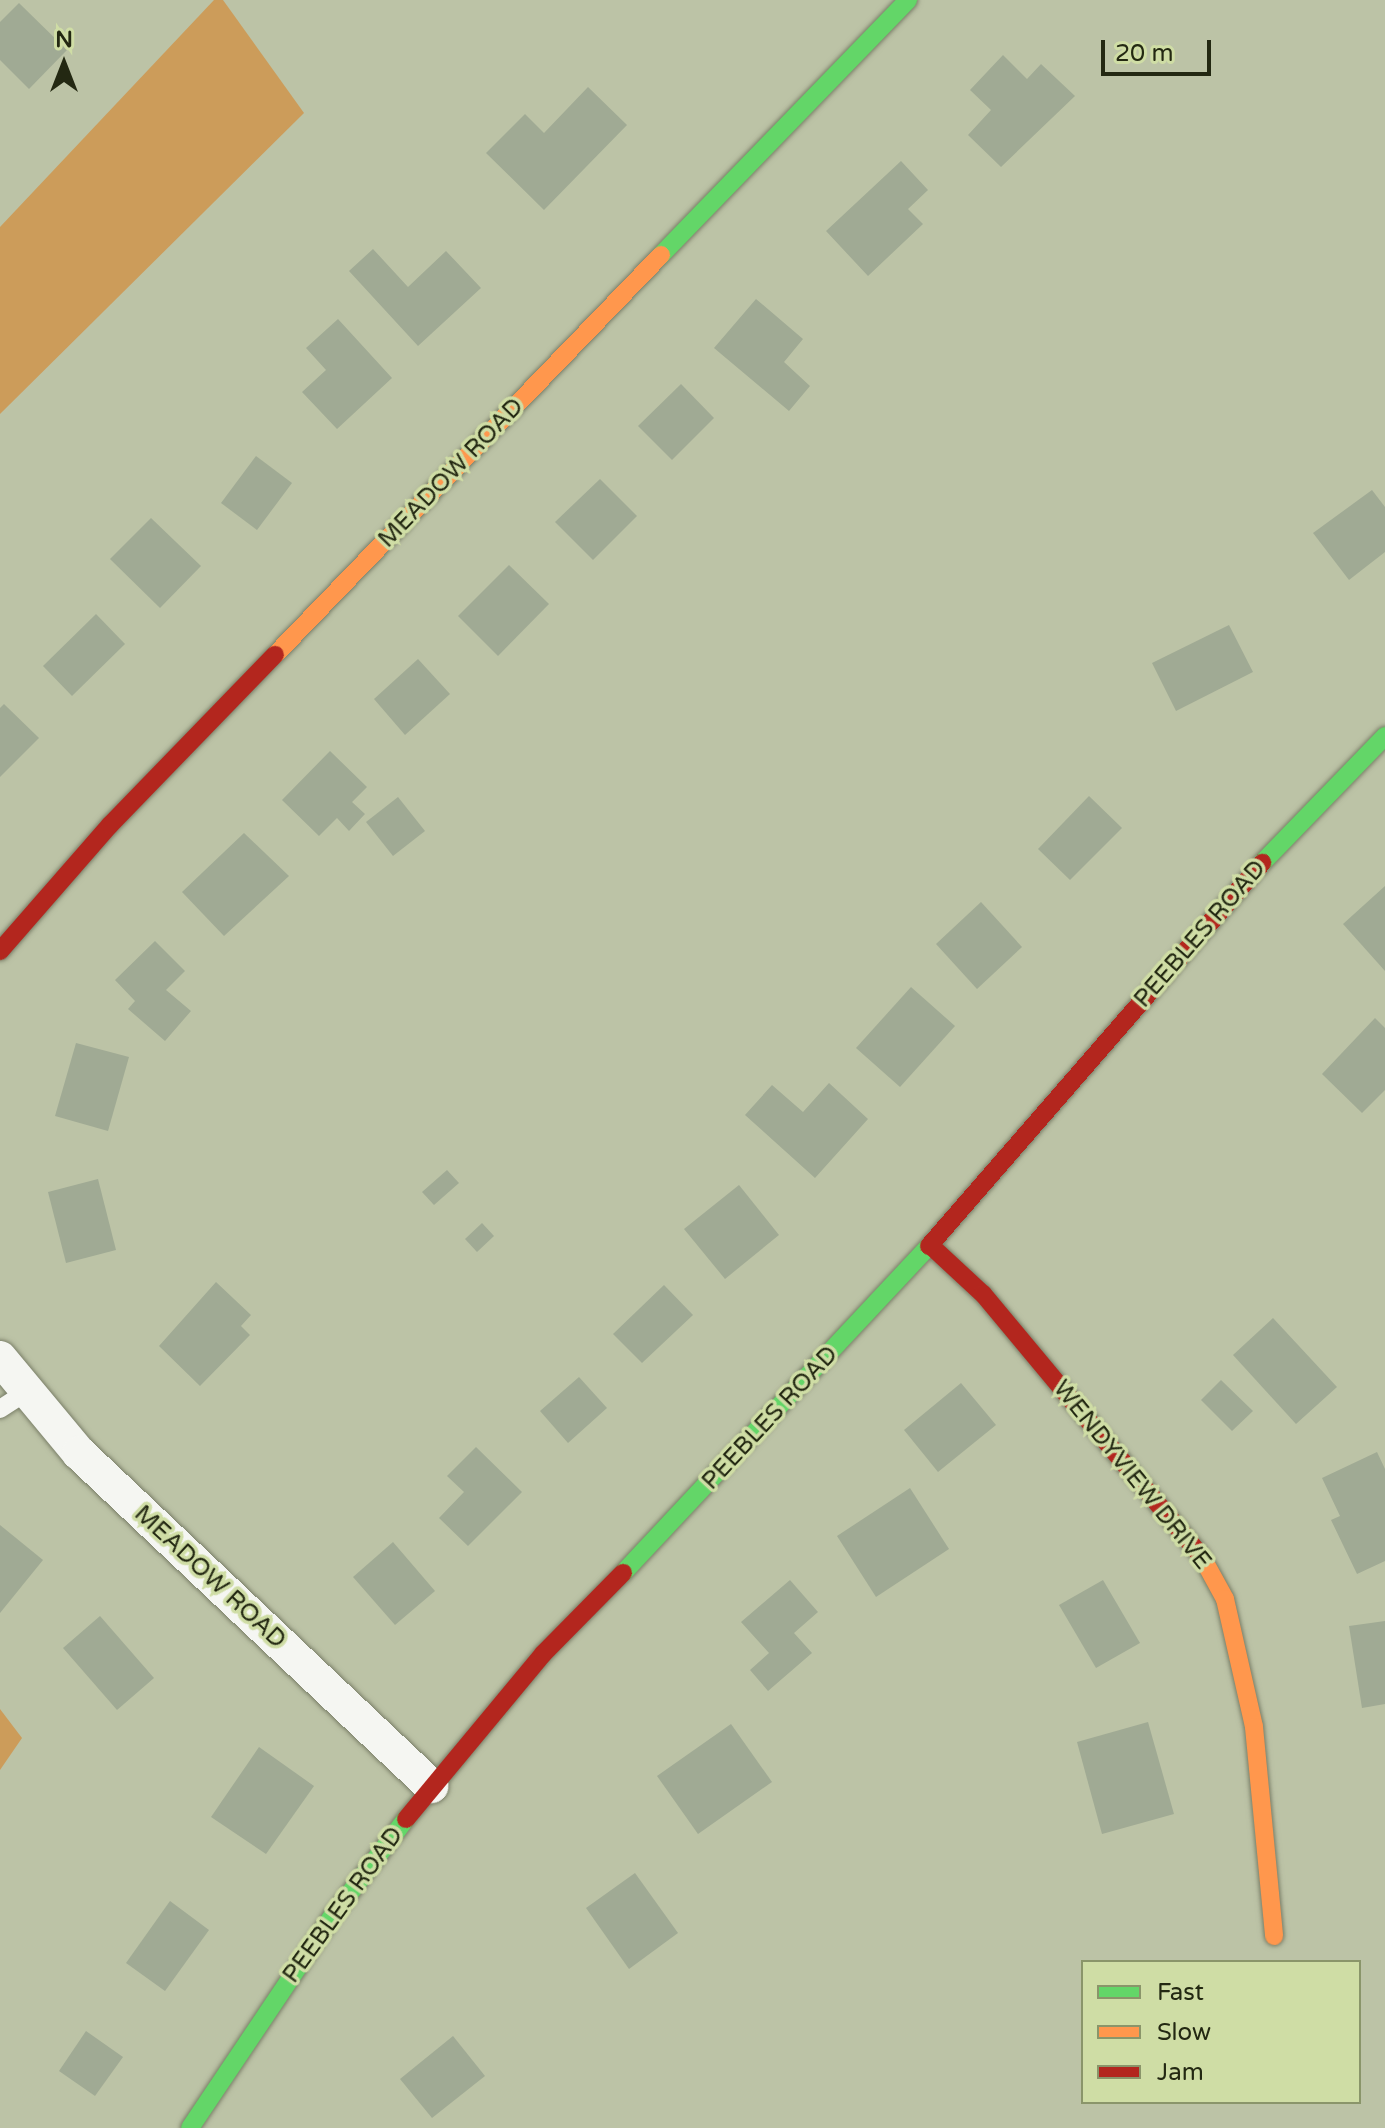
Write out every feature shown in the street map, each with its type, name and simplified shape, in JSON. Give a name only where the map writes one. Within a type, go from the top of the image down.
[{"type":"street","name":"MEADOW ROAD","points":[[0,951],[110,825],[908,0]]},
{"type":"street","name":"PEEBLES ROAD","points":[[190,2128],[322,1931],[431,1786],[543,1654],[736,1457],[930,1245],[1251,874],[1385,736]]},
{"type":"street","name":"WENDYVIEW DRIVE","points":[[930,1245],[983,1294],[1131,1468],[1207,1563],[1225,1599],[1254,1727],[1274,1936]]},
{"type":"street","name":"MEADOW ROAD","points":[[0,1358],[13,1401],[79,1453],[431,1786]]},
{"type":"shaded area","points":[[214,0],[223,0],[304,113],[0,414],[0,227]]},
{"type":"shaded area","points":[[0,1709],[22,1738],[0,1770]]},
{"type":"building","points":[[19,3],[67,50],[29,89],[0,60],[0,22]]},
{"type":"building","points":[[1003,55],[1027,79],[1041,64],[1075,96],[1001,167],[968,135],[991,110],[970,90]]},
{"type":"building","points":[[588,87],[627,125],[544,210],[486,153],[525,114],[544,133]]},
{"type":"building","points":[[901,161],[928,190],[908,209],[923,224],[868,276],[826,231]]},
{"type":"building","points":[[373,249],[408,287],[446,251],[481,288],[418,346],[349,271]]},
{"type":"building","points":[[756,299],[803,339],[784,362],[810,386],[789,411],[714,348]]},
{"type":"building","points":[[338,319],[392,378],[337,429],[302,392],[326,370],[306,348]]},
{"type":"building","points":[[681,384],[714,418],[672,460],[638,426]]},
{"type":"building","points":[[256,456],[292,483],[257,530],[221,503]]},
{"type":"building","points":[[600,479],[637,516],[593,560],[555,522]]},
{"type":"building","points":[[1372,490],[1385,507],[1385,552],[1349,580],[1313,533]]},
{"type":"building","points":[[151,518],[201,566],[160,608],[110,559]]},
{"type":"building","points":[[509,565],[549,604],[498,656],[458,616]]},
{"type":"building","points":[[96,614],[125,644],[72,696],[43,666]]},
{"type":"building","points":[[1229,625],[1253,672],[1176,711],[1152,663]]},
{"type":"building","points":[[418,659],[450,694],[405,735],[374,699]]},
{"type":"building","points":[[4,704],[39,738],[0,777],[0,708]]},
{"type":"building","points":[[330,751],[367,787],[352,802],[365,814],[349,831],[337,818],[319,836],[282,800]]},
{"type":"building","points":[[1089,796],[1122,828],[1070,880],[1038,849]]},
{"type":"building","points":[[398,797],[425,831],[393,856],[366,822]]},
{"type":"building","points":[[244,833],[289,876],[224,936],[182,892]]},
{"type":"building","points":[[1385,886],[1385,971],[1343,924]]},
{"type":"building","points":[[981,902],[1022,947],[977,989],[936,944]]},
{"type":"building","points":[[155,941],[185,971],[166,990],[191,1011],[165,1041],[128,1009],[135,1001],[115,980]]},
{"type":"building","points":[[911,987],[955,1026],[900,1087],[856,1048]]},
{"type":"building","points":[[1375,1018],[1385,1028],[1385,1090],[1362,1113],[1322,1074]]},
{"type":"building","points":[[76,1043],[129,1057],[108,1131],[55,1116]]},
{"type":"building","points":[[829,1083],[868,1119],[815,1178],[745,1115],[772,1085],[803,1112]]},
{"type":"building","points":[[447,1170],[459,1183],[434,1205],[422,1192]]},
{"type":"building","points":[[98,1179],[116,1250],[66,1263],[48,1192]]},
{"type":"building","points":[[739,1185],[779,1235],[725,1279],[684,1229]]},
{"type":"building","points":[[482,1223],[494,1236],[477,1252],[465,1239]]},
{"type":"building","points":[[216,1282],[251,1315],[241,1326],[250,1335],[200,1386],[159,1346]]},
{"type":"building","points":[[664,1285],[693,1315],[642,1363],[613,1334]]},
{"type":"building","points":[[1273,1318],[1337,1387],[1296,1424],[1233,1355]]},
{"type":"building","points":[[579,1377],[607,1408],[568,1443],[540,1411]]},
{"type":"building","points":[[1221,1380],[1253,1411],[1232,1431],[1201,1400]]},
{"type":"building","points":[[961,1383],[996,1425],[938,1472],[904,1430]]},
{"type":"building","points":[[476,1447],[522,1492],[468,1546],[439,1518],[464,1492],[447,1476]]},
{"type":"building","points":[[1377,1452],[1385,1469],[1385,1561],[1357,1574],[1331,1520],[1340,1516],[1322,1478]]},
{"type":"building","points":[[910,1488],[949,1549],[876,1597],[837,1536]]},
{"type":"building","points":[[0,1525],[43,1560],[0,1613]]},
{"type":"building","points":[[393,1542],[435,1591],[395,1625],[353,1577]]},
{"type":"building","points":[[790,1580],[818,1612],[794,1633],[812,1653],[768,1691],[750,1670],[769,1653],[741,1622]]},
{"type":"building","points":[[1103,1580],[1140,1643],[1096,1668],[1059,1605]]},
{"type":"building","points":[[100,1616],[154,1678],[117,1710],[63,1648]]},
{"type":"building","points":[[1385,1621],[1385,1704],[1362,1708],[1349,1626]]},
{"type":"building","points":[[1148,1722],[1174,1814],[1102,1834],[1077,1742]]},
{"type":"building","points":[[731,1724],[772,1782],[698,1834],[657,1776]]},
{"type":"building","points":[[259,1747],[314,1786],[266,1854],[211,1817]]},
{"type":"building","points":[[635,1873],[678,1933],[629,1969],[586,1908]]},
{"type":"building","points":[[170,1901],[209,1930],[165,1991],[126,1963]]},
{"type":"building","points":[[86,2031],[123,2057],[95,2096],[59,2071]]},
{"type":"building","points":[[453,2036],[485,2076],[432,2118],[400,2079]]},
{"type":"traffic: fast","points":[[661,255],[908,0]]},
{"type":"traffic: fast","points":[[1262,863],[1385,736]]},
{"type":"traffic: fast","points":[[623,1573],[929,1246]]},
{"type":"traffic: fast","points":[[190,2128],[331,1918],[406,1819]]},
{"type":"traffic: slow","points":[[275,655],[661,255]]},
{"type":"traffic: slow","points":[[1202,1557],[1225,1599],[1254,1727],[1274,1936]]},
{"type":"traffic: jam","points":[[0,951],[110,825],[275,655]]},
{"type":"traffic: jam","points":[[929,1246],[1262,863]]},
{"type":"traffic: jam","points":[[930,1245],[983,1294],[1202,1557]]},
{"type":"traffic: jam","points":[[406,1819],[543,1654],[623,1573]]}]
